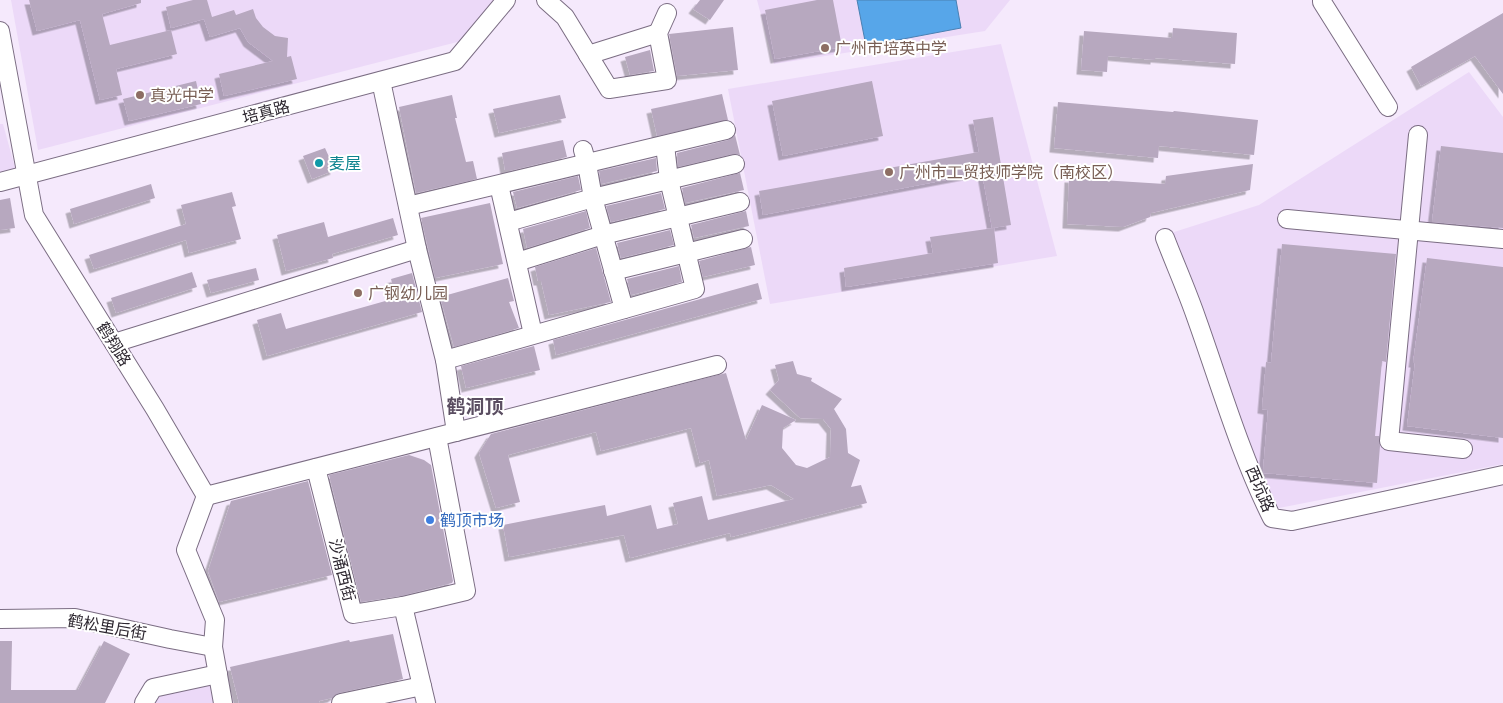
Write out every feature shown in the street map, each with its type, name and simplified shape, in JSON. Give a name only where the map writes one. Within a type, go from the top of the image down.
[{"type":"street","name":"培真路","points":[[0,182],[455,61],[506,0]]},
{"type":"street","points":[[546,0],[565,17],[609,89],[667,80],[658,33],[667,13]]},
{"type":"street","points":[[1322,0],[1388,107]]},
{"type":"street","name":"鹤翔路","points":[[0,31],[34,215],[206,496]]},
{"type":"street","points":[[588,55],[658,33]]},
{"type":"street","points":[[381,81],[417,249],[445,360],[456,432]]},
{"type":"street","points":[[408,206],[500,185],[585,157],[665,144],[726,130]]},
{"type":"street","points":[[1418,135],[1390,441],[1463,449]]},
{"type":"street","points":[[445,360],[696,289],[669,180],[665,144]]},
{"type":"street","points":[[585,157],[593,198],[624,309]]},
{"type":"street","points":[[508,222],[593,198],[735,164]]},
{"type":"street","points":[[500,185],[533,334]]},
{"type":"street","points":[[517,262],[603,235],[740,202]]},
{"type":"street","points":[[1287,219],[1503,239]]},
{"type":"street","name":"西坑路","points":[[1165,238],[1195,315],[1228,412],[1262,499],[1272,518],[1292,521],[1503,475]]},
{"type":"street","points":[[613,271],[743,239]]},
{"type":"street","points":[[114,343],[417,249]]},
{"type":"street","points":[[223,703],[213,647],[215,620],[186,550],[206,496],[717,365]]},
{"type":"street","points":[[341,703],[424,695],[403,606],[466,591],[437,437]]},
{"type":"street","name":"沙涌西街","points":[[316,468],[354,614],[403,606]]},
{"type":"street","name":"鹤松里后街","points":[[0,620],[75,618],[170,640],[213,647]]},
{"type":"street","points":[[144,703],[153,688],[218,674]]},
{"type":"shaded area","name":"真光中学","points":[[11,0],[497,0],[465,40],[38,150]]},
{"type":"shaded area","name":"广州市培英中学","points":[[757,0],[1010,0],[985,31],[774,64]]},
{"type":"shaded area","name":"广州市工贸技师学院（南校区）","points":[[1001,44],[1057,256],[770,304],[728,89]]},
{"type":"shaded area","points":[[1469,72],[1503,117],[1503,464],[1274,509],[1171,233],[1259,205]]},
{"type":"shaded area","points":[[0,124],[3,124],[17,175],[0,179]]},
{"type":"shaded area","points":[[212,685],[215,703],[151,703],[155,696]]},
{"type":"water","points":[[857,0],[956,0],[961,28],[866,46]]},
{"type":"building","points":[[29,0],[141,0],[141,3],[102,14],[110,45],[171,30],[177,54],[116,69],[122,95],[100,100],[80,20],[37,31]]},
{"type":"building","points":[[193,0],[207,0],[212,17],[234,10],[236,15],[253,9],[256,18],[263,27],[275,36],[288,38],[287,57],[291,56],[297,79],[224,96],[219,74],[273,61],[248,42],[240,28],[210,37],[204,19],[171,28],[166,7]]},
{"type":"building","points":[[700,0],[724,0],[710,20],[693,9]]},
{"type":"building","points":[[817,0],[833,0],[842,47],[775,59],[765,10]]},
{"type":"building","points":[[1503,13],[1503,94],[1475,56],[1421,86],[1411,67]]},
{"type":"building","points":[[733,27],[738,70],[677,76],[669,34]]},
{"type":"building","points":[[1173,28],[1237,33],[1235,64],[1108,56],[1107,72],[1081,70],[1084,31],[1172,38]]},
{"type":"building","points":[[650,50],[654,71],[630,75],[625,57]]},
{"type":"building","points":[[196,81],[201,104],[129,121],[123,99]]},
{"type":"building","points":[[872,81],[883,136],[783,156],[772,101]]},
{"type":"building","points":[[722,94],[728,120],[657,136],[651,109]]},
{"type":"building","points":[[452,95],[457,118],[455,118],[466,162],[473,161],[477,179],[416,193],[399,107]]},
{"type":"building","points":[[560,95],[566,118],[499,133],[493,109]]},
{"type":"building","points":[[1058,102],[1258,120],[1254,155],[1159,146],[1158,158],[1054,148]]},
{"type":"building","points":[[993,117],[1011,225],[992,228],[982,173],[763,215],[759,191],[979,152],[973,120]]},
{"type":"building","points":[[735,135],[740,155],[733,154],[678,167],[677,153],[728,140]]},
{"type":"building","points":[[563,140],[567,157],[509,171],[505,170],[502,153]]},
{"type":"building","points":[[1441,146],[1503,153],[1503,228],[1432,222]]},
{"type":"building","name":"麦屋","points":[[325,148],[335,170],[312,179],[303,156]]},
{"type":"building","points":[[656,158],[657,171],[601,184],[599,171]]},
{"type":"building","points":[[1253,164],[1250,190],[1151,213],[1150,217],[1123,227],[1067,224],[1069,178],[1165,184],[1166,176]]},
{"type":"building","points":[[740,173],[744,190],[685,203],[682,188]]},
{"type":"building","points":[[578,176],[581,190],[517,208],[513,192]]},
{"type":"building","points":[[151,184],[155,198],[74,224],[70,209]]},
{"type":"building","points":[[232,192],[236,206],[232,207],[241,239],[189,253],[186,240],[94,269],[89,255],[186,224],[181,205]]},
{"type":"building","points":[[661,193],[665,209],[611,222],[606,206]]},
{"type":"building","points":[[10,198],[15,228],[0,230],[0,200]]},
{"type":"building","points":[[490,203],[503,264],[435,278],[421,218]]},
{"type":"building","points":[[586,211],[590,228],[527,248],[523,229]]},
{"type":"building","points":[[746,211],[749,226],[694,238],[691,225]]},
{"type":"building","points":[[393,218],[398,235],[332,254],[333,258],[286,271],[277,235],[324,222],[328,237]]},
{"type":"building","points":[[994,228],[998,263],[846,287],[844,268],[933,253],[930,237]]},
{"type":"building","points":[[670,230],[674,245],[621,258],[617,243]]},
{"type":"building","points":[[1282,244],[1396,254],[1386,362],[1382,361],[1375,436],[1379,436],[1380,446],[1377,483],[1263,473],[1268,410],[1262,409],[1266,362],[1271,363]]},
{"type":"building","points":[[751,247],[755,265],[703,277],[699,261]]},
{"type":"building","points":[[596,248],[611,302],[549,315],[541,281],[538,281],[535,267]]},
{"type":"building","points":[[1427,258],[1503,267],[1503,438],[1407,426]]},
{"type":"building","points":[[679,266],[682,282],[631,295],[627,279]]},
{"type":"building","points":[[256,268],[259,280],[211,293],[207,280]]},
{"type":"building","points":[[192,272],[197,287],[116,313],[111,298]]},
{"type":"building","points":[[412,273],[422,312],[267,356],[257,320],[281,313],[286,329],[396,298],[391,279]]},
{"type":"building","points":[[508,278],[514,301],[509,302],[519,328],[454,347],[440,297]]},
{"type":"building","points":[[758,283],[762,299],[556,355],[553,340]]},
{"type":"building","points":[[534,346],[540,370],[466,388],[461,366]]},
{"type":"building","points":[[793,361],[797,374],[812,378],[811,381],[842,399],[834,409],[846,429],[848,453],[860,460],[851,487],[861,485],[867,503],[731,537],[730,533],[630,558],[624,535],[509,557],[503,525],[605,505],[607,516],[651,505],[657,529],[678,524],[673,503],[702,496],[708,520],[794,499],[771,485],[717,496],[709,460],[700,463],[691,428],[601,451],[596,432],[508,455],[520,502],[496,508],[479,453],[491,434],[726,373],[746,440],[762,405],[796,420],[783,428],[782,448],[796,465],[807,468],[830,457],[831,429],[823,419],[800,418],[770,390],[779,380],[775,365]]},
{"type":"building","points":[[409,455],[424,460],[431,465],[453,581],[452,583],[401,596],[361,602],[329,475]]},
{"type":"building","points":[[308,481],[332,575],[219,602],[208,571],[231,501]]},
{"type":"building","points":[[393,634],[403,679],[339,693],[332,698],[319,701],[320,703],[239,703],[230,667],[349,640],[350,642]]},
{"type":"building","points":[[0,641],[12,641],[11,690],[78,690],[104,641],[130,654],[105,703],[0,703]]},
{"type":"place","name":"广州市培英中学","points":[[825,48]]},
{"type":"place","name":"真光中学","points":[[140,95]]},
{"type":"place","name":"麦屋","points":[[319,163]]},
{"type":"place","name":"广州市工贸技师学院（南校区）","points":[[889,172]]},
{"type":"place","name":"广钢幼儿园","points":[[358,293]]},
{"type":"place","name":"鹤顶市场","points":[[430,520]]},
{"type":"district","name":"鹤洞顶","points":[[475,406]]}]
